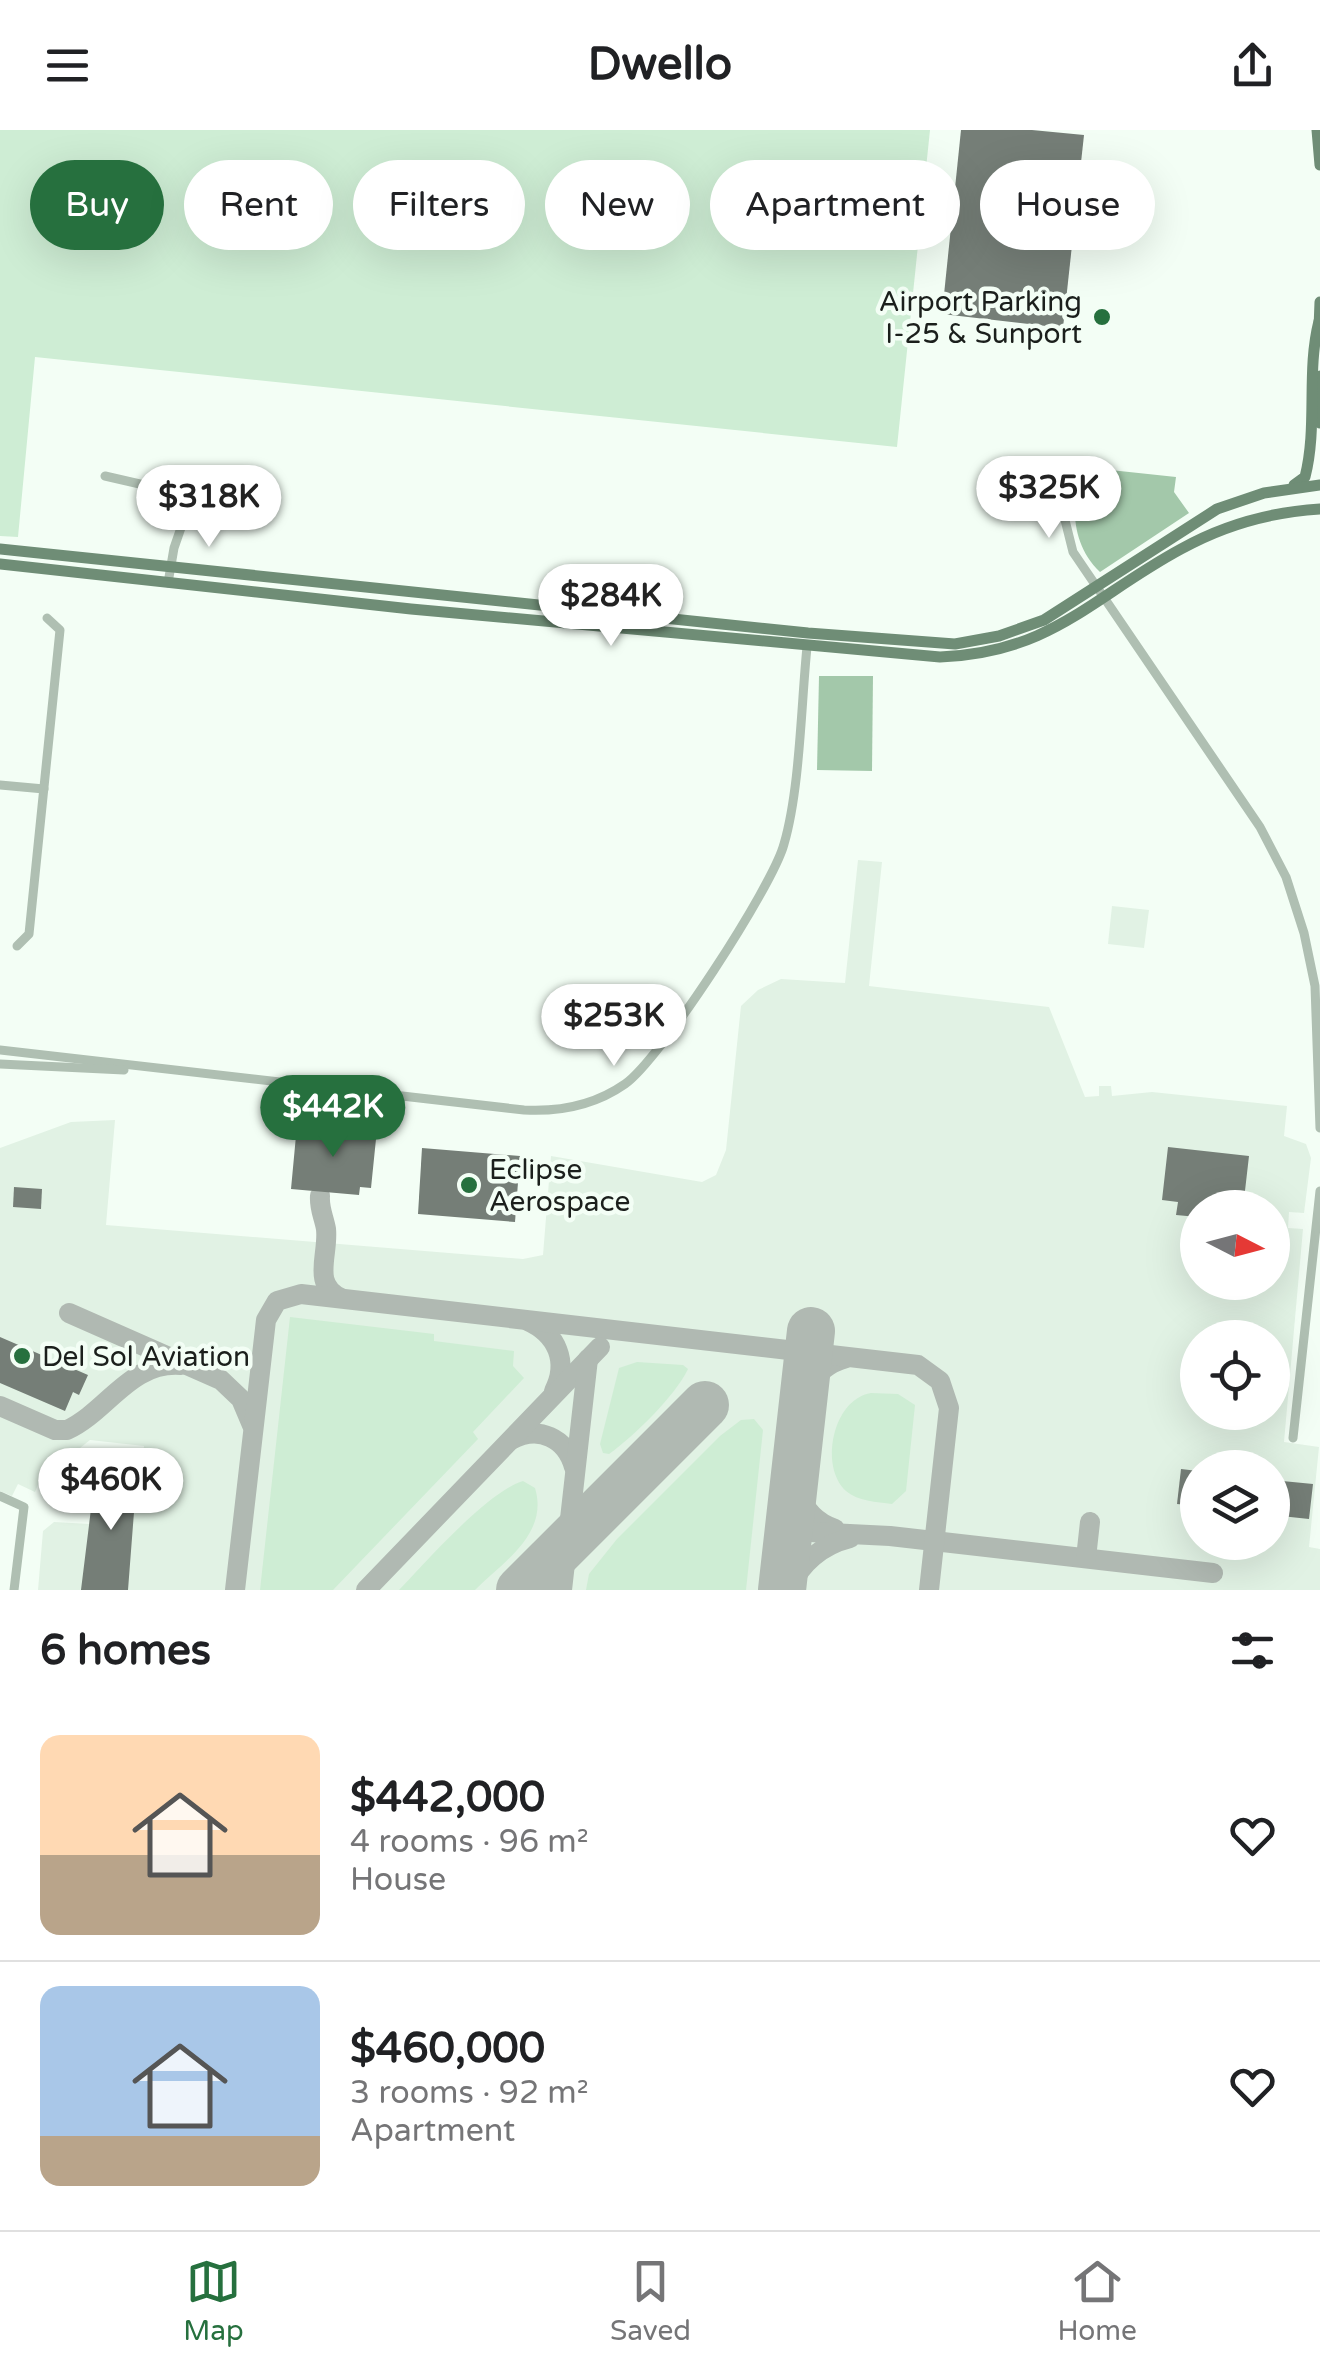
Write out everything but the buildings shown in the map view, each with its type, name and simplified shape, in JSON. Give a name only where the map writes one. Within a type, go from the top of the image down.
[{"type":"main road","points":[[1318,130],[1320,165]]},
{"type":"main road","points":[[1280,490],[1300,481],[1308,466],[1313,344],[1320,302]]},
{"type":"main road","points":[[1318,321],[1320,423]]},
{"type":"main road","points":[[0,564],[924,657],[987,653],[1050,632],[1202,517],[1233,503],[1280,490],[1320,485]]},
{"type":"main road","points":[[0,549],[925,644],[970,642],[1029,626],[1100,594],[1209,535],[1255,519],[1320,509]]},
{"type":"main road","points":[[807,647],[808,633]]},
{"type":"street","points":[[1067,464],[1066,532],[1073,552],[1260,828],[1291,890],[1314,986],[1320,1128]]},
{"type":"street","points":[[105,476],[192,496],[168,583]]},
{"type":"street","points":[[17,946],[29,934],[60,630],[47,618]]},
{"type":"street","points":[[0,1050],[146,1070],[538,1111],[576,1106],[626,1084],[657,1052],[764,890],[781,855],[788,828],[807,647]]},
{"type":"street","points":[[0,785],[44,789]]},
{"type":"street","points":[[0,1066],[146,1070]]},
{"type":"street","points":[[1293,1438],[1320,1191]]},
{"type":"street","points":[[0,1496],[24,1507],[14,1590]]},
{"type":"shaded area","points":[[0,130],[930,130],[927,160],[710,160],[710,250],[918,250],[897,447],[35,357],[18,537],[0,536]]},
{"type":"shaded area","points":[[1100,462],[1101,469],[1176,477],[1174,492],[1189,513],[1100,572],[1078,536],[1075,495],[1079,467],[1092,468]]},
{"type":"shaded area","points":[[819,676],[873,676],[872,771],[817,770]]},
{"type":"shaded area","points":[[858,860],[882,862],[869,986],[1049,1007],[1085,1097],[1099,1096],[1099,1086],[1111,1086],[1112,1096],[1152,1092],[1287,1106],[1284,1136],[1306,1144],[1311,1158],[1304,1213],[1290,1212],[1290,1190],[1180,1190],[1180,1300],[1290,1300],[1290,1228],[1303,1229],[1290,1375],[1290,1320],[1180,1320],[1180,1430],[1285,1430],[1284,1442],[1319,1447],[1309,1547],[1320,1549],[1320,1590],[38,1590],[43,1531],[54,1522],[89,1524],[91,1509],[111,1511],[112,1499],[92,1498],[95,1469],[141,1471],[144,1446],[90,1440],[40,1480],[35,1492],[18,1484],[12,1496],[0,1491],[0,1148],[71,1122],[115,1120],[106,1225],[523,1259],[543,1255],[551,1156],[702,1182],[716,1175],[726,1150],[741,1006],[758,990],[781,979],[845,983]]},
{"type":"shaded area","points":[[1112,906],[1149,910],[1144,948],[1108,944]]},
{"type":"shaded area","points":[[290,1317],[434,1334],[434,1341],[514,1351],[513,1366],[524,1378],[473,1432],[478,1439],[333,1590],[260,1590]]},
{"type":"shaded area","points":[[637,1362],[683,1365],[688,1369],[642,1426],[609,1454],[603,1453],[600,1444],[619,1368]]},
{"type":"shaded area","points":[[871,1393],[898,1394],[915,1405],[906,1491],[892,1504],[846,1491],[833,1466],[834,1435],[839,1420],[847,1407]]},
{"type":"shaded area","points":[[754,1419],[763,1430],[746,1590],[586,1590],[589,1574],[617,1539],[720,1436],[741,1420]]},
{"type":"shaded area","points":[[523,1481],[535,1488],[538,1504],[530,1533],[475,1590],[399,1590],[475,1513]]},
{"type":"taxiway","points":[[320,1196],[326,1229],[324,1277],[326,1285],[341,1298]]},
{"type":"taxiway","points":[[235,1590],[266,1320],[277,1301],[301,1294],[918,1365],[940,1381],[949,1408],[929,1590]]},
{"type":"taxiway","points":[[69,1313],[221,1380],[241,1399],[252,1425]]},
{"type":"taxiway","points":[[528,1321],[546,1333],[558,1350],[560,1370],[554,1391]]},
{"type":"taxiway","points":[[366,1590],[600,1347]]},
{"type":"taxiway","points":[[835,1529],[811,1514],[804,1503],[797,1479],[798,1452],[809,1389],[822,1370],[846,1358]]},
{"type":"taxiway","points":[[562,1590],[588,1359]]},
{"type":"taxiway","points":[[0,1406],[55,1430],[67,1430],[147,1371],[181,1365]]},
{"type":"taxiway","points":[[511,1440],[532,1434],[550,1437],[565,1448],[574,1467]]},
{"type":"taxiway","points":[[1086,1558],[1090,1522]]},
{"type":"taxiway","points":[[789,1531],[890,1536],[1213,1573]]},
{"type":"taxiway","points":[[789,1590],[813,1556],[850,1538]]},
{"type":"runway","points":[[782,1590],[811,1331]]},
{"type":"runway","points":[[520,1590],[705,1405]]},
{"type":"place","name":"Airport Parking I-25 & Sunport","points":[[1102,317]]},
{"type":"place","name":"Eclipse Aerospace","points":[[469,1185]]},
{"type":"place","name":"Del Sol Aviation","points":[[22,1356]]}]
